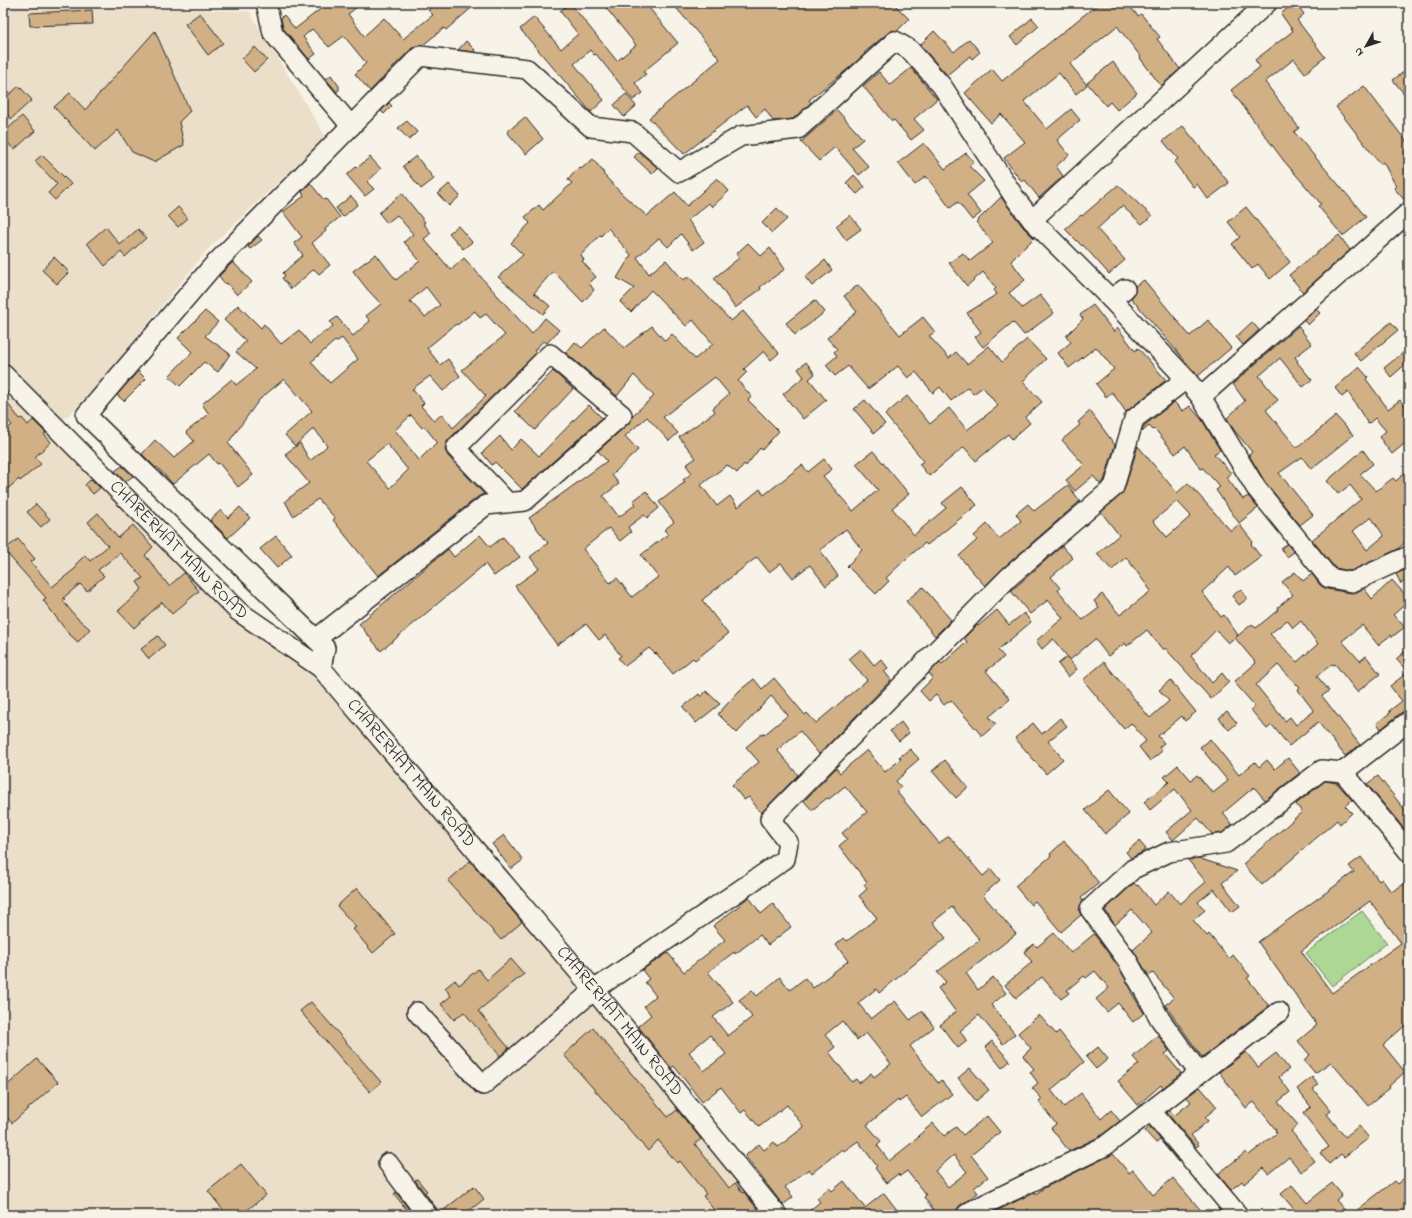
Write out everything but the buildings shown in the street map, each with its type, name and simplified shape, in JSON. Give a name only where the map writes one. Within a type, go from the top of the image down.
[{"type":"street","points":[[266,3],[273,33],[351,126]]},
{"type":"street","points":[[1032,220],[1267,3]]},
{"type":"street","points":[[321,668],[325,648],[316,638],[86,415],[212,267],[420,56],[527,69],[591,127],[633,132],[679,172],[740,136],[798,129],[895,41],[910,50],[942,86],[1015,198],[1032,220],[1118,294],[1201,397],[1256,488],[1329,578],[1352,582],[1409,556]]},
{"type":"street","points":[[1201,397],[1406,220]]},
{"type":"street","points":[[316,638],[486,505],[508,503],[525,501],[622,415],[550,354],[456,448],[508,503]]},
{"type":"street","name":"CHARERHAT MAIN ROAD","points":[[3,374],[238,611],[321,668],[594,990],[777,1215]]},
{"type":"street","points":[[417,1012],[483,1086],[594,990],[785,859],[788,842],[770,819],[1009,577],[1114,487],[1134,419],[1186,379]]},
{"type":"street","points":[[1199,1073],[1160,1019],[1127,960],[1090,909],[1133,869],[1170,852],[1226,843],[1322,770],[1343,772],[1409,721]]},
{"type":"street","points":[[1343,772],[1409,852]]},
{"type":"street","points":[[966,1215],[971,1211],[1105,1146],[1279,1012]]},
{"type":"street","points":[[1151,1111],[1238,1215]]},
{"type":"street","points":[[388,1163],[427,1215]]},
{"type":"shaded area","points":[[3,5],[249,11],[326,137],[208,249],[86,400],[63,420],[3,360]]},
{"type":"shaded area","points":[[3,374],[238,611],[321,668],[777,1215],[3,1215]]},
{"type":"green space","points":[[1362,911],[1387,943],[1332,986],[1306,953]]}]
